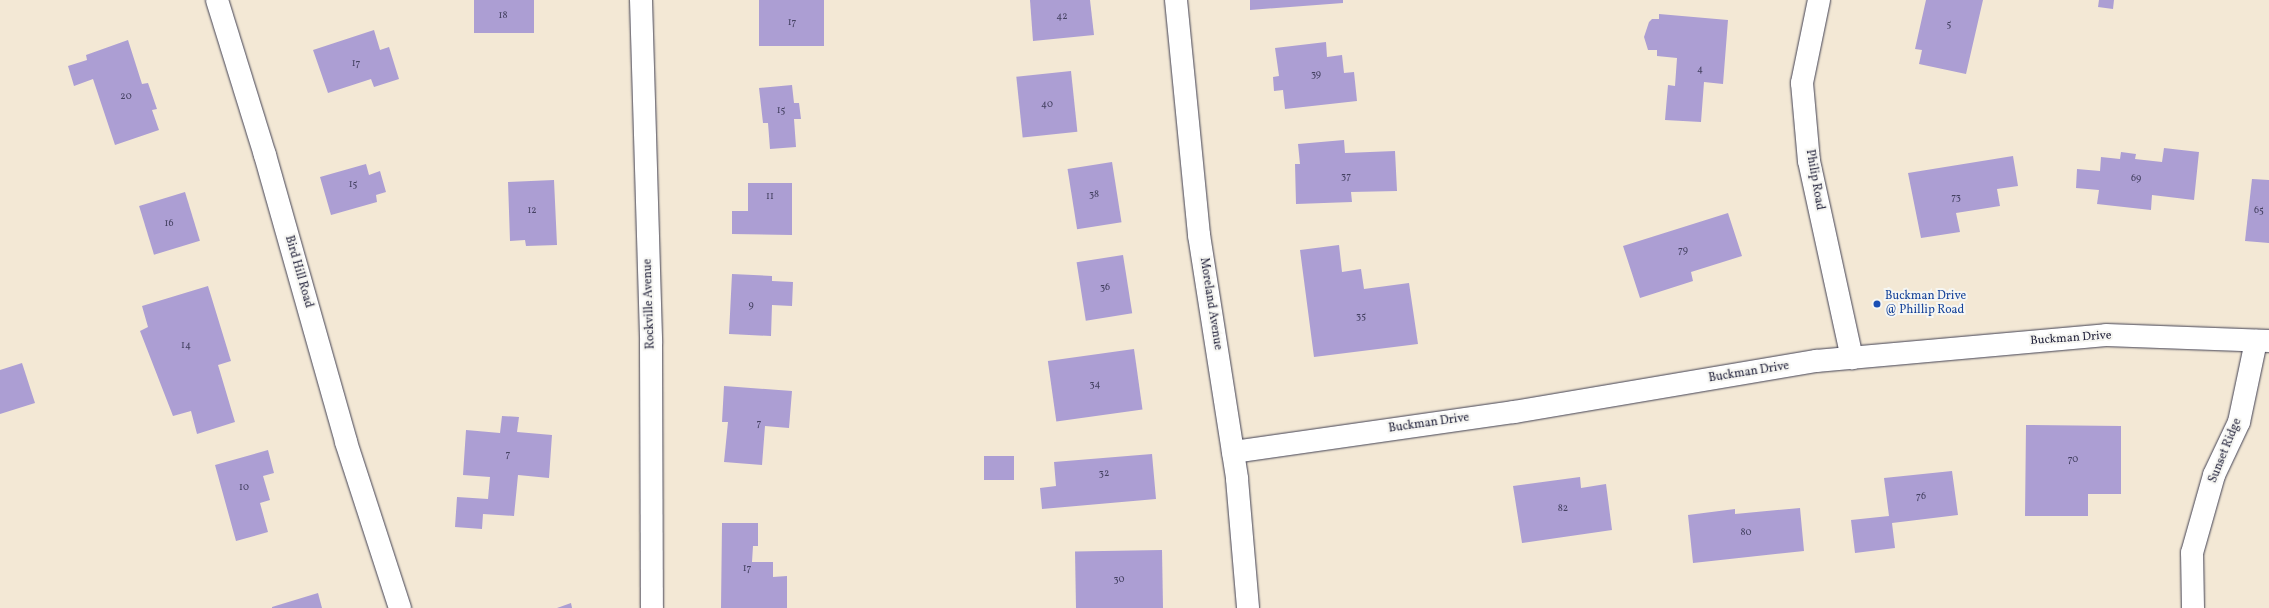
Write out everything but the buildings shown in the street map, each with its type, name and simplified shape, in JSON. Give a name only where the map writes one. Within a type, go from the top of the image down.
[{"type":"street","name":"Bird Hill Road","points":[[217,0],[267,163],[346,442],[400,608]]},
{"type":"street","name":"Rockville Avenue","points":[[641,0],[651,343],[652,608]]},
{"type":"street","name":"Moreland Avenue","points":[[1176,0],[1200,235],[1237,479],[1248,608]]},
{"type":"street","name":"Philip Road","points":[[1819,0],[1802,83],[1804,107],[1809,161],[1852,358]]},
{"type":"street","name":"Buckman Drive","points":[[1233,452],[1514,412],[1816,361],[2106,335],[2263,341]]},
{"type":"street","name":"Sunset Ridge","points":[[2193,608],[2192,554],[2214,475],[2239,422],[2263,341]]},
{"type":"place","name":"Buckman Drive @ Phillip Road","points":[[1877,304]]}]
